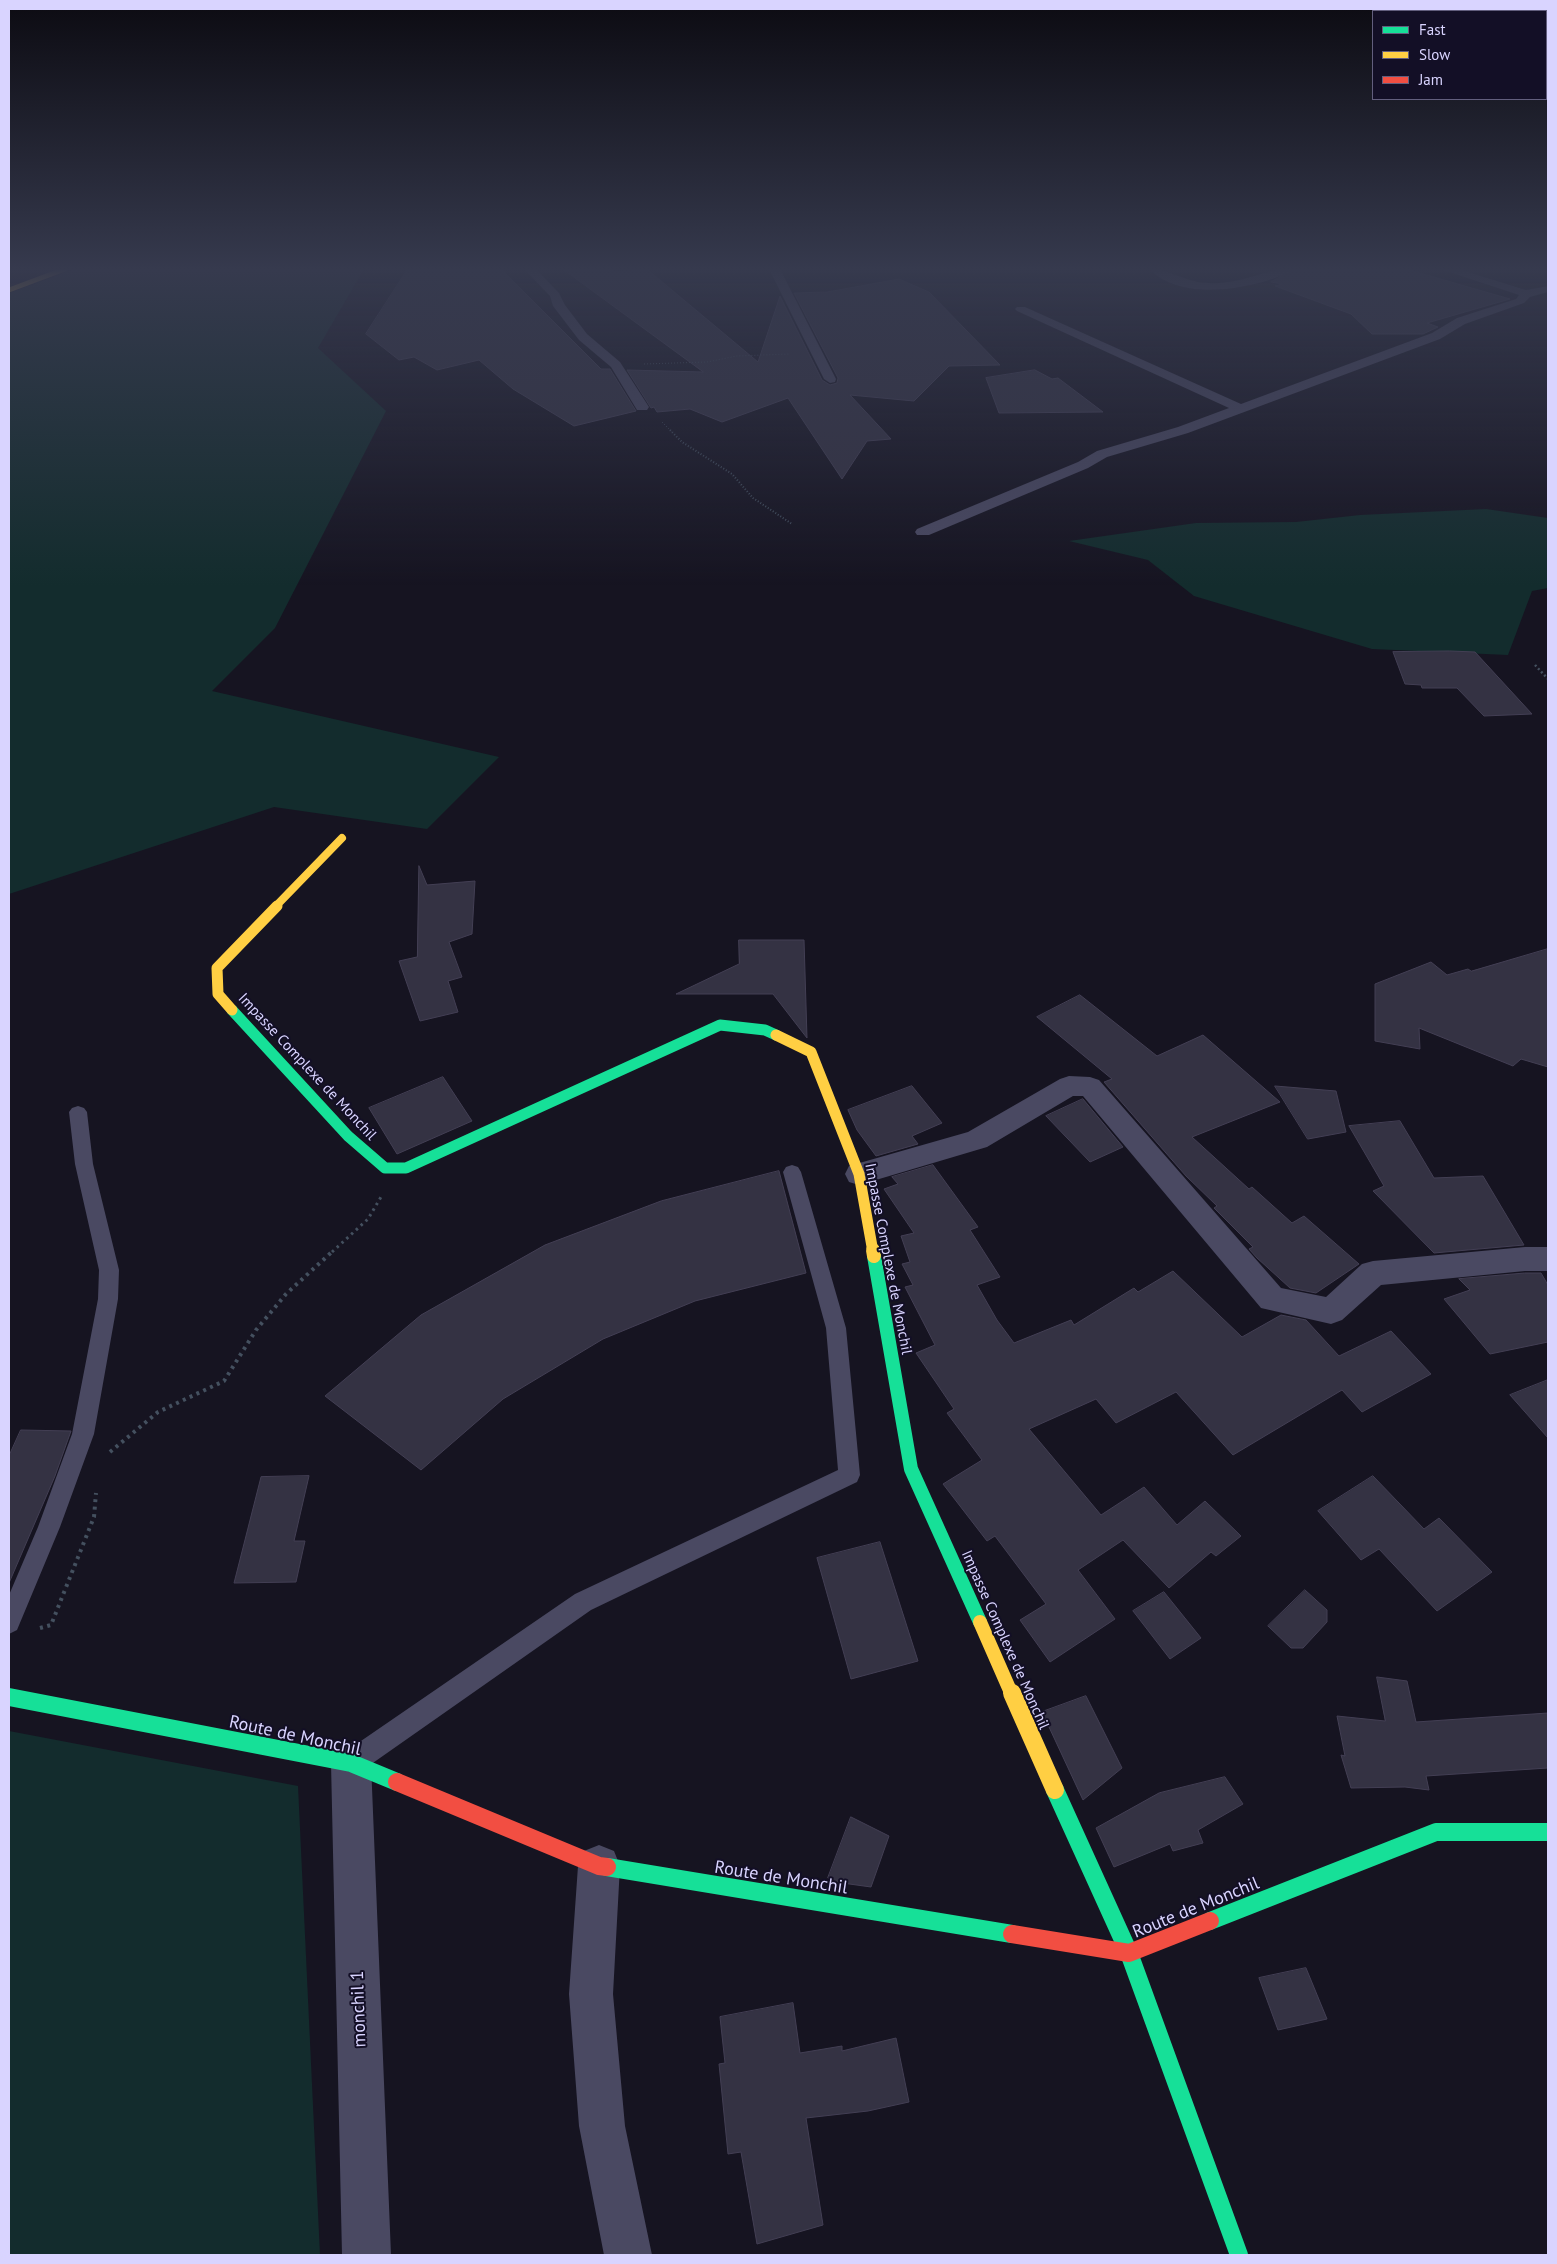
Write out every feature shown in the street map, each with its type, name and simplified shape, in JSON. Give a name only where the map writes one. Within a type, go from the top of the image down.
[{"type":"street","points":[[622,375],[642,407]]},
{"type":"street","points":[[1166,375],[1240,408]]},
{"type":"street","points":[[924,532],[1083,465],[1102,454],[1182,430],[1331,375]]},
{"type":"street","name":"Impasse Complexe de Monchil","points":[[342,838],[217,968],[218,994],[348,1136],[385,1168],[406,1168],[720,1025],[765,1030],[811,1052],[859,1174],[911,1469],[1129,1953],[1239,2255]]},
{"type":"street","points":[[859,1174],[977,1140],[1069,1086],[1090,1087],[1272,1299],[1332,1311],[1373,1273],[1525,1259],[1548,1259]]},
{"type":"street","name":"Route de Monchil","points":[[9,1697],[350,1763],[599,1866],[1129,1953],[1436,1832],[1548,1832]]},
{"type":"street","name":"monchil 1","points":[[350,1763],[367,2255]]},
{"type":"street","points":[[599,1866],[591,1994],[602,2126],[628,2255]]},
{"type":"lane","points":[[9,1622],[49,1527],[84,1434],[108,1299],[109,1270],[86,1172],[78,1112]]},
{"type":"lane","points":[[350,1763],[583,1602],[849,1475],[836,1328],[792,1172]]},
{"type":"path","points":[[642,407],[658,418],[682,442],[725,470],[754,498],[792,524]]},
{"type":"path","points":[[1535,665],[1548,679]]},
{"type":"path","points":[[106,1456],[158,1412],[224,1381],[256,1330],[286,1294],[368,1219],[386,1189],[406,1168]]},
{"type":"path","points":[[34,1630],[51,1624],[94,1517],[96,1489]]},
{"type":"green space","points":[[9,375],[347,375],[386,411],[275,628],[212,691],[499,757],[427,829],[274,807],[9,894]]},
{"type":"green space","points":[[1486,509],[1548,518],[1548,588],[1532,591],[1508,655],[1372,649],[1194,596],[1148,560],[1069,541],[1196,523],[1296,522],[1360,515]]},
{"type":"green space","points":[[9,1731],[298,1786],[320,2255],[9,2255]]},
{"type":"building","points":[[496,375],[613,375],[636,411],[574,426],[513,389]]},
{"type":"building","points":[[630,375],[819,375],[822,380],[830,385],[837,383],[836,375],[940,375],[914,401],[850,395],[891,439],[867,441],[842,479],[788,398],[722,422],[690,409],[657,412],[654,407],[651,408]]},
{"type":"building","points":[[1006,375],[1044,375],[1052,379],[1058,378],[1103,412],[999,413],[986,378]]},
{"type":"building","points":[[1393,652],[1475,652],[1532,714],[1484,716],[1457,688],[1422,688],[1421,685],[1405,684]]},
{"type":"building","points":[[419,866],[427,885],[475,881],[472,934],[449,942],[462,977],[448,981],[458,1012],[420,1021],[399,961],[417,957]]},
{"type":"building","points":[[739,940],[804,940],[807,1038],[773,994],[676,994],[739,964]]},
{"type":"building","points":[[1548,949],[1548,1067],[1521,1059],[1513,1066],[1419,1028],[1420,1049],[1375,1041],[1375,984],[1431,962],[1447,975],[1468,969],[1471,971]]},
{"type":"building","points":[[1080,995],[1157,1056],[1203,1035],[1280,1102],[1192,1137],[1249,1189],[1252,1187],[1292,1223],[1304,1216],[1359,1264],[1316,1293],[1290,1288],[1257,1258],[1249,1249],[1253,1247],[1214,1208],[1217,1206],[1186,1176],[1104,1082],[1112,1079],[1037,1017]]},
{"type":"building","points":[[443,1077],[472,1121],[397,1154],[369,1108]]},
{"type":"building","points":[[912,1086],[942,1123],[912,1136],[918,1144],[876,1156],[857,1130],[848,1110]]},
{"type":"building","points":[[1275,1086],[1336,1091],[1346,1132],[1308,1139]]},
{"type":"building","points":[[1083,1099],[1123,1147],[1090,1162],[1046,1116]]},
{"type":"building","points":[[1400,1121],[1434,1178],[1483,1176],[1524,1245],[1434,1253],[1373,1191],[1384,1186],[1349,1126]]},
{"type":"building","points":[[933,1165],[978,1227],[970,1230],[1000,1277],[977,1285],[997,1320],[1014,1343],[1071,1320],[1074,1325],[1134,1288],[1138,1292],[1173,1271],[1242,1337],[1281,1315],[1306,1320],[1339,1356],[1391,1331],[1431,1374],[1362,1412],[1342,1390],[1233,1455],[1176,1392],[1116,1423],[1096,1399],[1029,1429],[1101,1515],[1144,1487],[1177,1525],[1205,1501],[1241,1536],[1216,1556],[1211,1552],[1169,1588],[1123,1540],[1078,1570],[1115,1619],[1050,1662],[1020,1620],[1046,1604],[995,1536],[987,1541],[943,1484],[982,1460],[947,1413],[954,1409],[916,1353],[935,1345],[905,1287],[913,1285],[902,1264],[910,1262],[901,1236],[914,1233],[884,1189],[898,1184],[892,1177]]},
{"type":"building","points":[[779,1171],[806,1273],[695,1301],[603,1339],[503,1399],[421,1470],[325,1396],[421,1315],[545,1245],[661,1201]]},
{"type":"building","points":[[1541,1273],[1548,1285],[1548,1342],[1490,1354],[1444,1299],[1470,1290],[1459,1279]]},
{"type":"building","points":[[1548,1380],[1548,1438],[1510,1395]]},
{"type":"building","points":[[21,1430],[71,1431],[55,1476],[9,1583],[9,1456]]},
{"type":"building","points":[[309,1476],[294,1541],[305,1541],[296,1582],[234,1583],[261,1477]]},
{"type":"building","points":[[1373,1476],[1424,1529],[1439,1518],[1492,1572],[1437,1611],[1379,1549],[1361,1560],[1318,1511]]},
{"type":"building","points":[[880,1542],[918,1661],[851,1679],[817,1558]]},
{"type":"building","points":[[1305,1590],[1327,1610],[1327,1622],[1303,1648],[1291,1648],[1268,1626]]},
{"type":"building","points":[[1164,1592],[1201,1638],[1170,1659],[1133,1611]]},
{"type":"building","points":[[1377,1677],[1407,1681],[1416,1722],[1548,1713],[1548,1768],[1426,1776],[1429,1790],[1405,1787],[1351,1788],[1341,1755],[1345,1756],[1337,1716],[1385,1721]]},
{"type":"building","points":[[1086,1696],[1122,1768],[1083,1800],[1042,1712]]},
{"type":"building","points":[[1225,1777],[1243,1804],[1198,1830],[1203,1843],[1173,1851],[1170,1844],[1114,1867],[1096,1828],[1159,1793]]},
{"type":"building","points":[[851,1817],[889,1836],[871,1887],[835,1882],[828,1878]]},
{"type":"building","points":[[1306,1968],[1327,2019],[1278,2030],[1259,1978]]},
{"type":"building","points":[[793,2003],[800,2053],[842,2046],[842,2051],[896,2038],[909,2102],[868,2111],[806,2118],[823,2225],[757,2244],[741,2152],[728,2154],[719,2064],[725,2063],[720,2017]]},
{"type":"traffic: fast","points":[[232,1010],[348,1136],[385,1168],[406,1168],[720,1025],[765,1030],[776,1035]]},
{"type":"traffic: fast","points":[[874,1256],[911,1469],[980,1622]]},
{"type":"traffic: fast","points":[[9,1697],[351,1763],[397,1782]]},
{"type":"traffic: fast","points":[[1055,1790],[1129,1953],[1239,2255]]},
{"type":"traffic: fast","points":[[1210,1921],[1436,1832],[1548,1832]]},
{"type":"traffic: fast","points":[[607,1867],[1012,1934]]},
{"type":"traffic: slow","points":[[232,1010],[218,994],[217,968],[342,838]]},
{"type":"traffic: slow","points":[[776,1035],[811,1052],[859,1174],[874,1256]]},
{"type":"traffic: slow","points":[[980,1622],[1055,1790]]},
{"type":"traffic: jam","points":[[397,1782],[599,1866],[607,1867]]},
{"type":"traffic: jam","points":[[1012,1934],[1129,1953],[1210,1921]]}]
